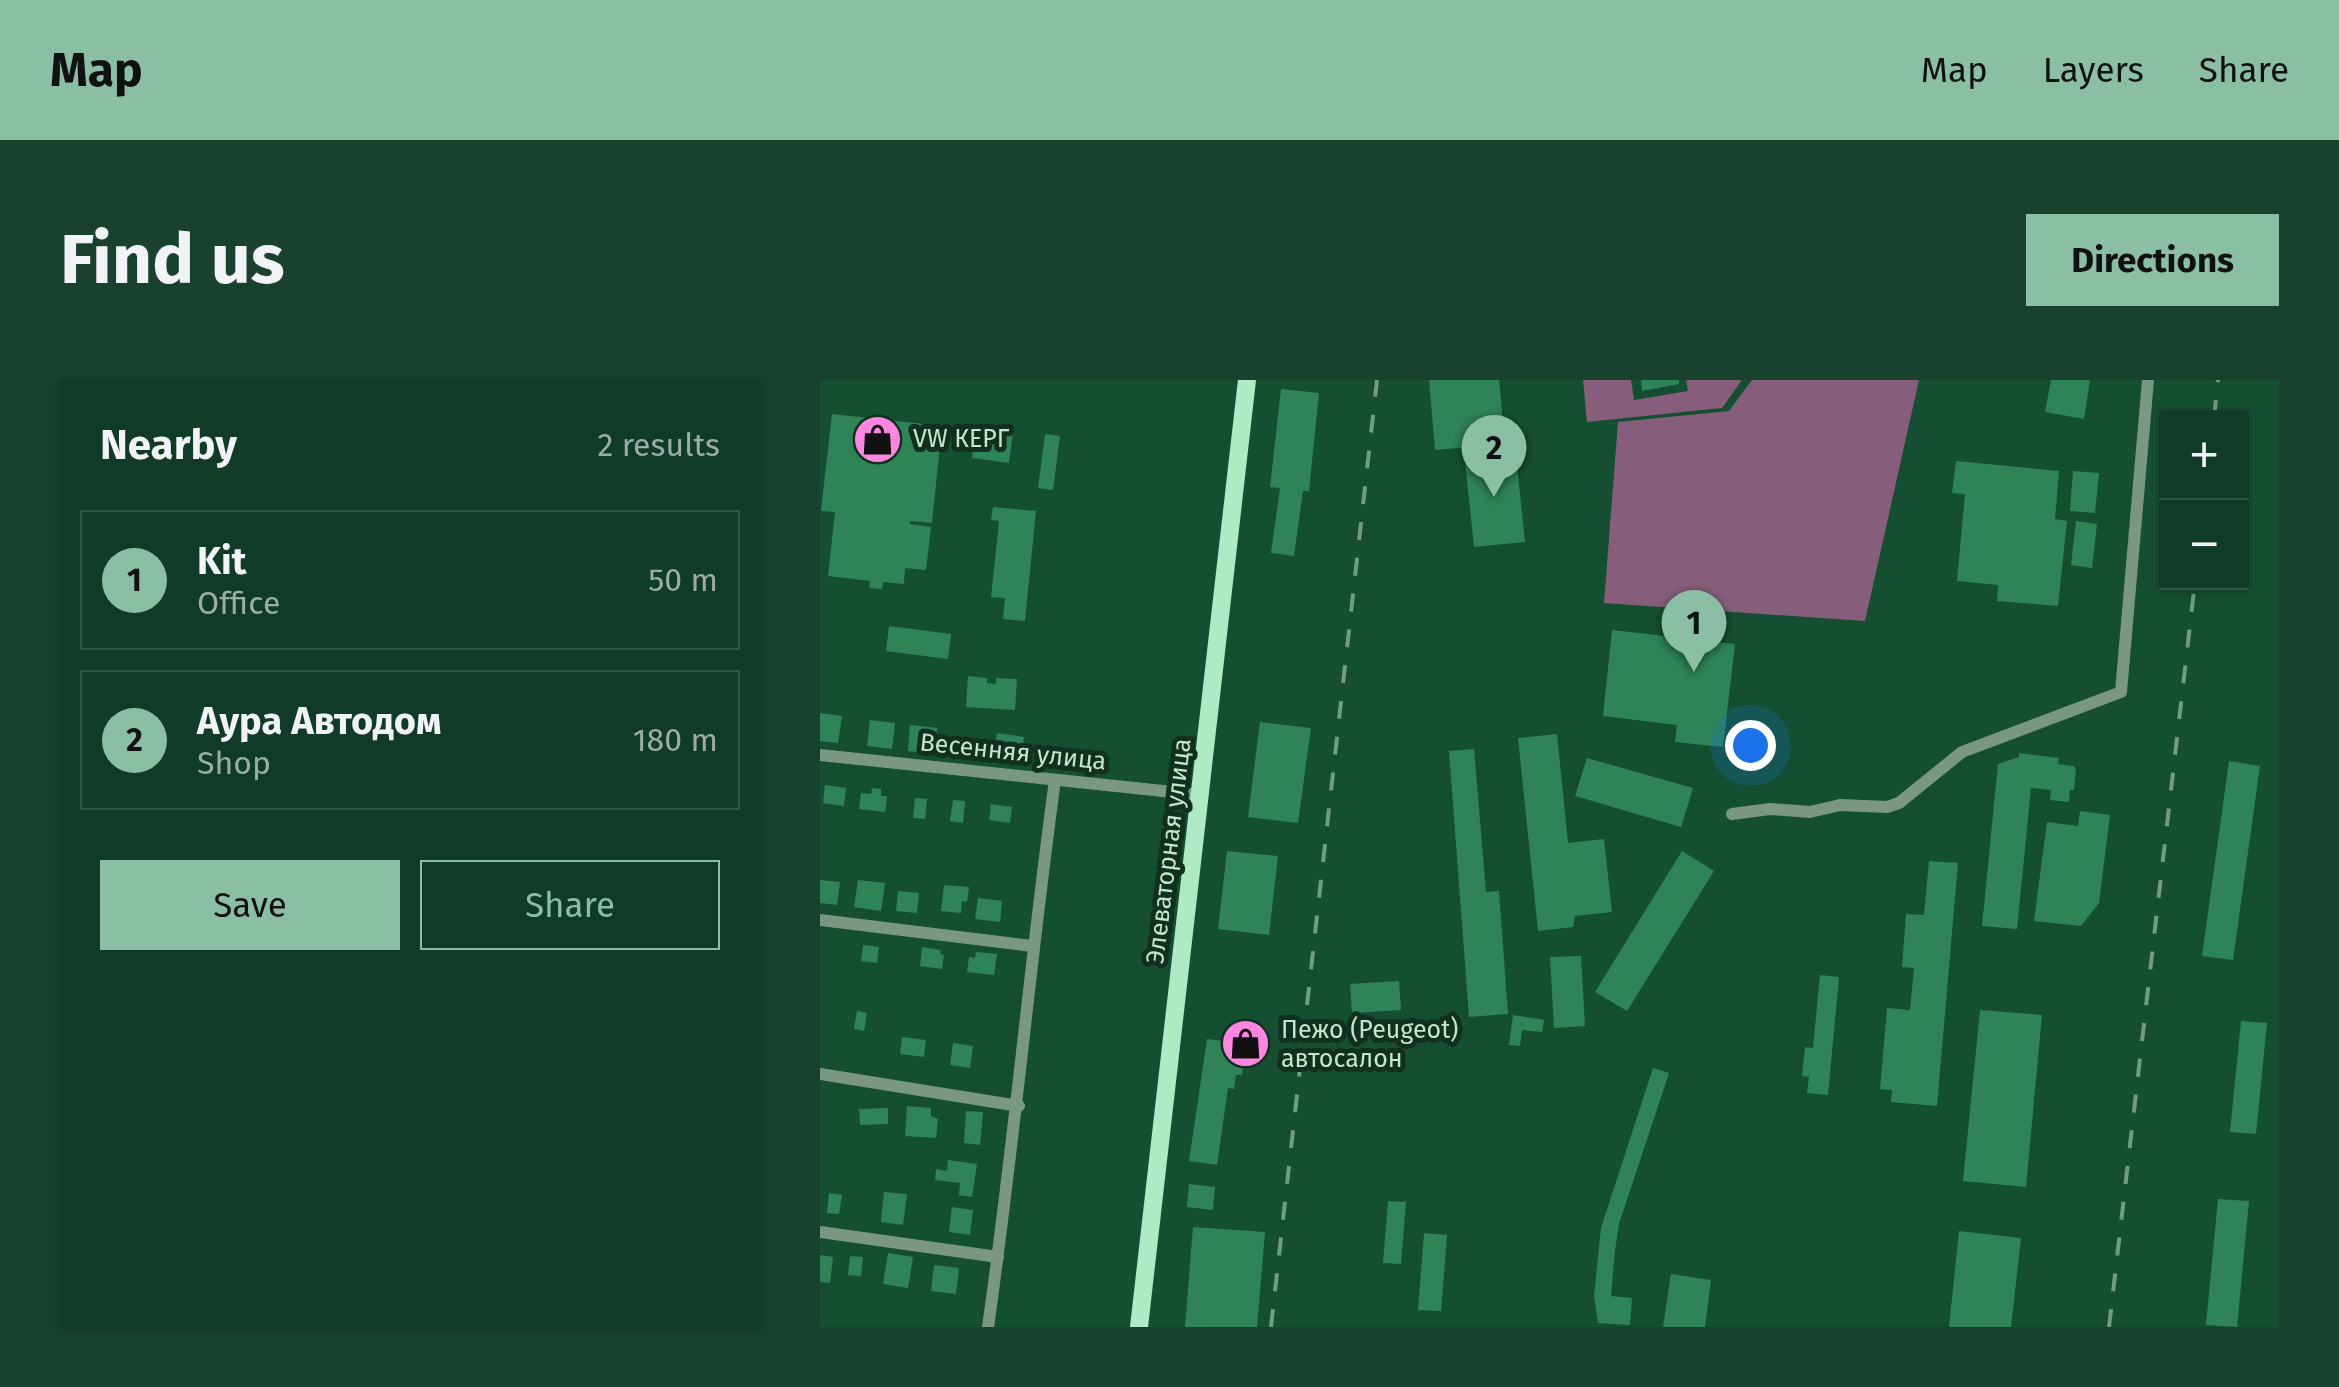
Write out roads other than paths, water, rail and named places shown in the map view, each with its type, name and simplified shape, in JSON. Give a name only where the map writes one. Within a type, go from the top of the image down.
[{"type":"main road","name":"Элеваторная улица","points":[[1139,1327],[1248,380]]},
{"type":"street","points":[[1732,814],[1770,810],[1810,812],[1840,806],[1888,807],[1899,803],[1962,752],[2121,692],[2148,380]]},
{"type":"street","name":"Весенняя улица","points":[[820,755],[1201,795]]},
{"type":"street","points":[[988,1327],[1019,1106],[1032,946],[1055,780]]},
{"type":"street","points":[[820,920],[1032,946]]},
{"type":"street","points":[[820,1074],[1019,1106]]},
{"type":"street","points":[[820,1232],[998,1256]]},
{"type":"railway","points":[[1271,1327],[1377,380]]},
{"type":"railway","points":[[2215,410],[2218,380]]},
{"type":"railway","points":[[2109,1327],[2194,590]]},
{"type":"place","name":"VW КЕРГ","points":[[878,439]]},
{"type":"place","name":"Аура Автодом","points":[[1494,497]]},
{"type":"place","name":"Kit","points":[[1694,672]]},
{"type":"place","name":"Пежо (Peugeot) автосалон","points":[[1246,1044]]}]
